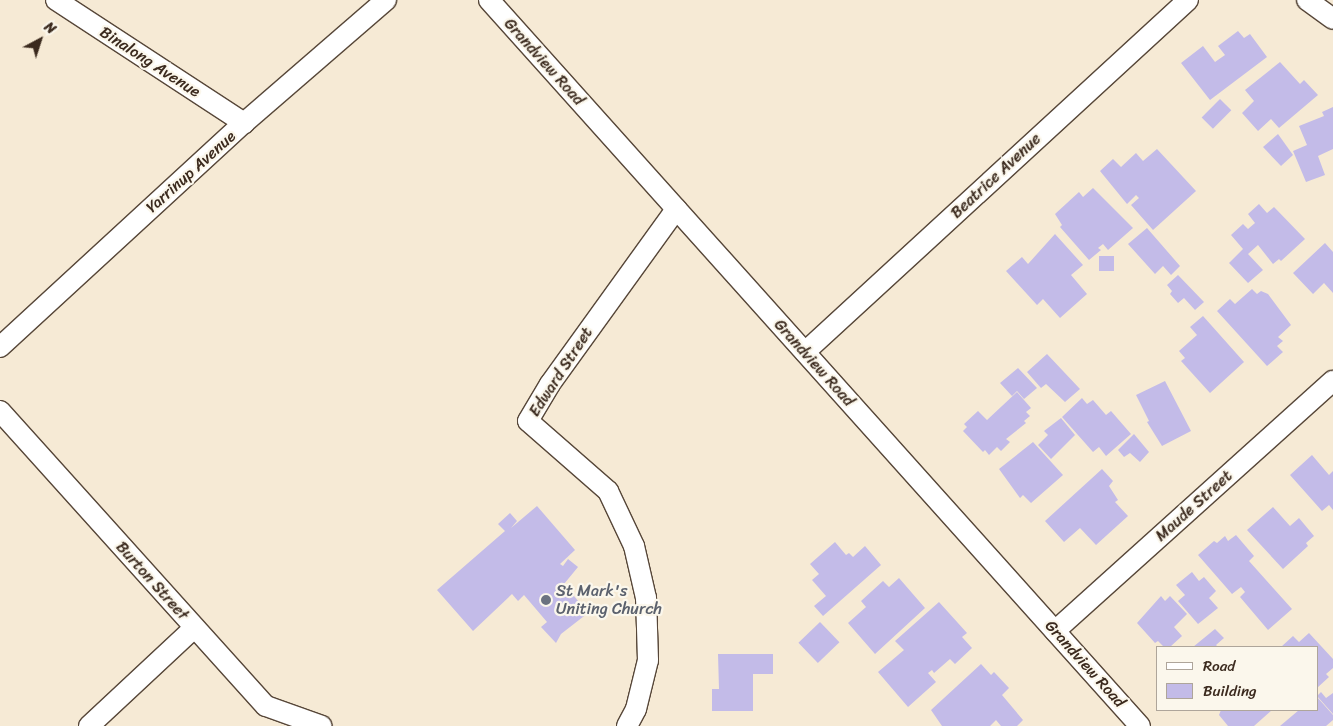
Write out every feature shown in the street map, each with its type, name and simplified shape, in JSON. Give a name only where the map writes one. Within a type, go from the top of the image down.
[{"type":"street","name":"Binalong Avenue","points":[[56,0],[244,123]]},
{"type":"street","name":"Yarrinup Avenue","points":[[0,347],[244,123],[386,0]]},
{"type":"street","name":"Grandview Road","points":[[488,0],[1140,726]]},
{"type":"street","name":"Beatrice Avenue","points":[[805,352],[1188,0]]},
{"type":"street","points":[[1307,0],[1333,18]]},
{"type":"street","name":"Edward Street","points":[[627,726],[636,709],[648,660],[646,598],[634,546],[608,491],[528,421],[550,384],[676,209]]},
{"type":"street","name":"Maude Street","points":[[1054,631],[1333,381]]},
{"type":"street","name":"Burton Street","points":[[0,412],[266,706],[322,726]]},
{"type":"street","points":[[89,726],[194,628]]},
{"type":"building","points":[[1238,31],[1244,38],[1250,34],[1267,57],[1210,100],[1181,63],[1203,46],[1215,62],[1225,55],[1218,46]]},
{"type":"building","points":[[1280,62],[1300,84],[1304,80],[1318,95],[1279,128],[1271,119],[1258,131],[1242,113],[1254,101],[1245,90]]},
{"type":"building","points":[[1220,99],[1231,110],[1213,129],[1202,117]]},
{"type":"building","points":[[1333,107],[1333,149],[1318,156],[1325,175],[1306,182],[1293,151],[1307,145],[1299,126],[1324,116],[1322,112]]},
{"type":"building","points":[[1278,134],[1293,155],[1281,166],[1263,147]]},
{"type":"building","points":[[1157,149],[1196,191],[1153,230],[1131,205],[1139,198],[1136,195],[1127,204],[1100,171],[1113,159],[1121,167],[1136,153],[1143,161]]},
{"type":"building","points":[[1093,188],[1133,228],[1108,250],[1103,244],[1098,248],[1101,250],[1089,260],[1060,227],[1062,225],[1055,214],[1079,192],[1083,197]]},
{"type":"building","points":[[1259,204],[1267,213],[1274,207],[1305,239],[1281,261],[1279,259],[1273,264],[1258,245],[1248,254],[1263,270],[1248,283],[1229,263],[1243,249],[1231,235],[1243,224],[1248,229],[1255,223],[1248,214]]},
{"type":"building","points":[[1147,228],[1180,266],[1171,275],[1163,266],[1155,274],[1128,244]]},
{"type":"building","points":[[1055,234],[1083,265],[1071,275],[1087,294],[1060,318],[1043,299],[1037,305],[1006,271],[1022,257],[1028,264]]},
{"type":"building","points":[[1325,243],[1333,252],[1333,293],[1324,283],[1313,294],[1293,273]]},
{"type":"building","points":[[1099,256],[1114,256],[1114,271],[1099,271]]},
{"type":"building","points":[[1178,275],[1204,302],[1195,310],[1184,298],[1178,303],[1170,294],[1172,291],[1167,285]]},
{"type":"building","points":[[1252,289],[1257,294],[1261,291],[1268,294],[1291,325],[1278,337],[1283,341],[1277,346],[1283,352],[1267,366],[1217,311],[1230,299],[1235,304]]},
{"type":"building","points":[[1203,316],[1244,362],[1210,393],[1181,361],[1185,358],[1179,351],[1197,335],[1190,327]]},
{"type":"building","points":[[1047,354],[1080,389],[1065,402],[1046,384],[1041,388],[1027,372]]},
{"type":"building","points":[[1018,368],[1037,388],[1024,399],[1017,391],[1012,396],[1000,383]]},
{"type":"building","points":[[1165,381],[1191,431],[1162,446],[1147,422],[1149,421],[1136,395]]},
{"type":"building","points":[[1017,392],[1031,408],[1026,412],[1030,416],[1024,421],[1026,423],[1006,439],[1010,442],[1001,451],[997,447],[989,455],[985,450],[983,452],[963,431],[967,427],[964,424],[978,411],[987,420]]},
{"type":"building","points":[[1082,398],[1087,404],[1093,400],[1106,415],[1111,411],[1131,434],[1106,456],[1099,447],[1093,452],[1062,417]]},
{"type":"building","points":[[1061,418],[1075,435],[1051,459],[1038,445],[1048,435],[1044,431]]},
{"type":"building","points":[[1134,434],[1149,452],[1140,462],[1130,453],[1124,457],[1118,450]]},
{"type":"building","points":[[1033,442],[1063,475],[1031,503],[1023,495],[1020,498],[999,469]]},
{"type":"building","points":[[1312,455],[1329,475],[1333,471],[1333,510],[1329,505],[1322,511],[1290,475]]},
{"type":"building","points":[[1102,469],[1113,481],[1109,486],[1118,500],[1115,502],[1128,516],[1096,545],[1080,528],[1064,542],[1045,521]]},
{"type":"building","points":[[537,506],[575,550],[560,564],[563,566],[568,559],[578,567],[564,584],[588,613],[561,634],[556,643],[541,627],[547,622],[524,595],[518,601],[512,594],[473,631],[437,590],[505,531],[498,524],[510,513],[517,521],[511,528]]},
{"type":"building","points":[[1273,507],[1290,526],[1299,518],[1314,536],[1306,543],[1308,546],[1283,569],[1247,530]]},
{"type":"building","points":[[1236,535],[1254,556],[1249,561],[1292,609],[1268,630],[1240,597],[1245,592],[1241,587],[1232,594],[1198,555],[1214,541],[1217,543],[1225,536],[1228,541]]},
{"type":"building","points":[[835,542],[846,555],[849,553],[853,557],[865,546],[881,565],[823,616],[814,606],[826,596],[812,580],[819,574],[810,564]]},
{"type":"building","points":[[1192,572],[1199,581],[1204,577],[1216,591],[1209,598],[1218,608],[1198,624],[1178,601],[1185,595],[1176,585]]},
{"type":"building","points":[[899,578],[925,608],[875,654],[848,623],[866,607],[861,601],[883,581],[889,587]]},
{"type":"building","points":[[1161,596],[1165,601],[1170,596],[1187,614],[1174,627],[1182,636],[1171,646],[1163,646],[1158,641],[1155,643],[1137,623]]},
{"type":"building","points":[[939,602],[967,633],[962,637],[972,648],[955,664],[950,659],[934,673],[932,670],[928,673],[936,682],[908,707],[878,672],[904,650],[895,641]]},
{"type":"building","points":[[820,622],[839,642],[818,663],[798,643]]},
{"type":"building","points":[[1215,629],[1224,638],[1217,646],[1194,646]]},
{"type":"building","points":[[1309,633],[1333,659],[1333,668],[1326,674],[1329,677],[1318,687],[1318,646],[1282,646],[1293,636],[1299,642]]},
{"type":"building","points":[[718,654],[773,654],[773,674],[753,674],[753,711],[712,711],[712,689],[719,689]]},
{"type":"building","points":[[981,664],[991,675],[994,672],[1009,688],[1002,695],[1023,720],[1017,726],[1001,726],[996,720],[990,726],[942,726],[931,710]]},
{"type":"building","points":[[1321,692],[1326,698],[1333,693],[1333,714],[1318,697]]},
{"type":"building","points":[[1318,698],[1333,715],[1333,720],[1326,726],[1280,726],[1298,711],[1318,711]]},
{"type":"building","points":[[1221,711],[1271,711],[1254,726],[1228,726],[1219,715]]},
{"type":"place","name":"St Mark's Uniting Church","points":[[546,600]]}]
